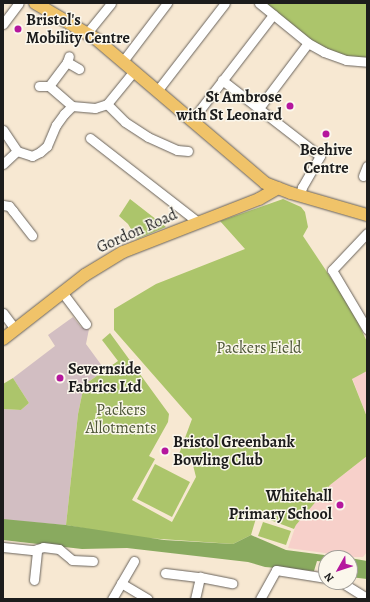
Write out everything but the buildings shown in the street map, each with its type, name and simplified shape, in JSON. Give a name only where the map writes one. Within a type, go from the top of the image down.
[{"type":"main road","points":[[35,3],[87,33],[123,61],[265,183],[300,196],[367,215]]},
{"type":"main road","name":"Gordon Road","points":[[3,339],[62,292],[97,267],[123,252],[259,199],[278,188]]},
{"type":"street","points":[[3,24],[19,3]]},
{"type":"street","points":[[87,33],[111,3]]},
{"type":"street","points":[[123,61],[167,3]]},
{"type":"street","points":[[157,91],[225,3]]},
{"type":"street","points":[[259,3],[308,43],[324,52],[338,58],[364,62]]},
{"type":"street","points":[[192,120],[273,15]]},
{"type":"street","points":[[260,109],[308,43]]},
{"type":"street","points":[[79,69],[68,59],[44,86],[72,106],[95,108],[107,104],[134,71]]},
{"type":"street","points":[[222,80],[320,156],[302,187],[300,196]]},
{"type":"street","points":[[107,104],[125,122],[148,137],[177,150],[188,151]]},
{"type":"street","points":[[3,130],[17,151],[32,156],[47,146],[56,125],[72,106]]},
{"type":"street","points":[[90,138],[198,222]]},
{"type":"street","points":[[3,164],[17,151]]},
{"type":"street","points":[[363,176],[367,166]]},
{"type":"street","points":[[3,205],[9,206],[13,210],[32,235]]},
{"type":"street","points":[[367,232],[332,270],[363,312],[367,329]]},
{"type":"street","points":[[62,292],[86,324]]},
{"type":"street","points":[[3,313],[15,329]]},
{"type":"street","points":[[3,547],[37,549],[43,547],[59,549],[72,560],[93,561]]},
{"type":"street","points":[[34,580],[37,549]]},
{"type":"street","points":[[112,599],[134,561]]},
{"type":"street","points":[[260,599],[276,570],[318,576]]},
{"type":"street","points":[[165,573],[200,577],[232,583]]},
{"type":"street","points":[[195,599],[200,577]]},
{"type":"street","points":[[121,583],[148,599]]},
{"type":"street","points":[[352,590],[361,597]]},
{"type":"shaded area","points":[[73,317],[81,327],[89,329],[86,344],[105,370],[84,385],[78,414],[66,525],[3,520],[3,409],[21,410],[29,403],[13,378],[55,346],[48,335]]},
{"type":"shaded area","points":[[367,371],[367,417],[352,378]]},
{"type":"shaded area","name":"Whitehall Primary School","points":[[367,456],[367,552],[363,557],[358,557],[358,550],[318,550],[318,552],[288,548],[296,525],[330,485]]},
{"type":"green space","points":[[264,3],[367,3],[367,58],[346,56],[326,49],[304,36]]},
{"type":"green space","points":[[130,199],[166,227],[137,239],[128,224],[119,216]]},
{"type":"green space","name":"Packers Field","points":[[283,199],[301,207],[305,212],[308,227],[303,236],[353,311],[367,342],[367,371],[352,379],[367,417],[367,456],[330,485],[294,529],[257,515],[251,535],[233,544],[132,537],[66,525],[78,414],[84,385],[118,361],[102,340],[110,333],[169,414],[168,422],[149,456],[155,459],[132,500],[172,522],[196,477],[193,465],[179,454],[192,419],[114,330],[114,309],[156,284],[245,249],[220,221]]},
{"type":"green space","points":[[13,378],[29,403],[21,410],[3,409],[3,384]]},
{"type":"green space","points":[[155,464],[190,482],[172,517],[137,499]]},
{"type":"green space","points":[[3,519],[66,525],[164,540],[233,544],[251,535],[286,550],[318,554],[318,561],[314,571],[265,567],[248,562],[127,548],[82,549],[3,540]]},
{"type":"green space","points":[[263,522],[291,531],[286,545],[258,536]]},
{"type":"green space","points":[[358,559],[367,561],[367,579],[358,578]]},
{"type":"place","name":"Bristol's Mobility Centre","points":[[18,29]]},
{"type":"place","name":"St Ambrose with St Leonard","points":[[290,106]]},
{"type":"place","name":"Beehive Centre","points":[[326,134]]},
{"type":"place","name":"Severnside Fabrics Ltd","points":[[60,378]]},
{"type":"place","name":"Bristol Greenbank Bowling Club","points":[[165,451]]},
{"type":"place","name":"Whitehall Primary School","points":[[340,505]]},
{"type":"park label","name":"Packers Allotments","points":[[121,419]]}]
